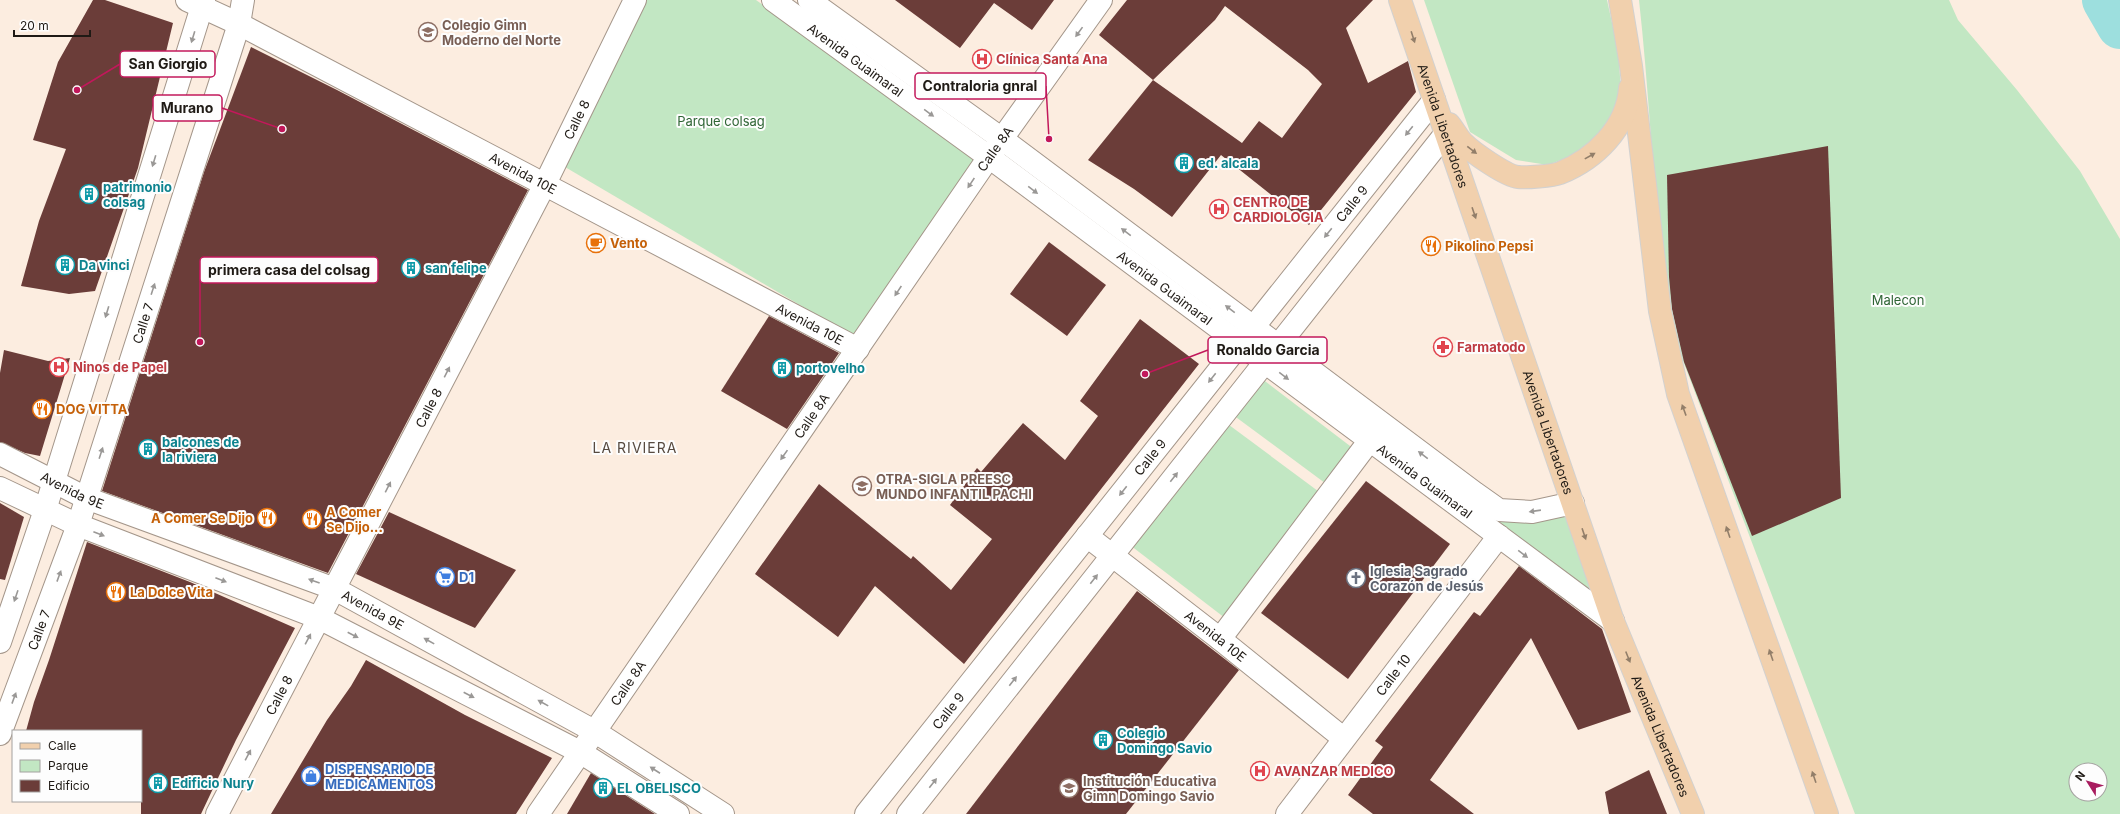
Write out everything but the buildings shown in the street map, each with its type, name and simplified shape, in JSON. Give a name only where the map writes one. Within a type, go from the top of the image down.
[{"type":"main road","name":"Avenida Libertadores","points":[[1400,0],[1613,621],[1693,814]]},
{"type":"main road","points":[[1620,0],[1631,66],[1660,311],[1678,394],[1827,814]]},
{"type":"main road","points":[[1436,105],[1464,143],[1488,162],[1516,177],[1559,174],[1596,153],[1617,128],[1629,98],[1631,66]]},
{"type":"street","name":"Calle 7","points":[[0,734],[78,525],[239,24],[244,0]]},
{"type":"street","name":"Calle 8","points":[[217,814],[544,186],[635,0]]},
{"type":"street","name":"Avenida Guaimaral","points":[[772,0],[989,157],[1240,344],[1272,354],[1499,510],[1532,512],[1573,502]]},
{"type":"street","name":"Avenida Guaimaral","points":[[809,0],[1002,139],[1253,327],[1272,354],[1370,440],[1613,621]]},
{"type":"street","name":"Calle 8A","points":[[538,814],[989,157],[1102,0]]},
{"type":"street","name":"Avenida 10E","points":[[198,2],[544,186],[858,349]]},
{"type":"street","points":[[0,642],[45,510],[198,2]]},
{"type":"street","name":"Calle 9","points":[[866,814],[1253,327],[1436,105]]},
{"type":"street","points":[[908,814],[1446,133]]},
{"type":"street","points":[[1220,638],[1370,440]]},
{"type":"street","name":"Avenida 9E","points":[[0,454],[86,498],[335,589],[594,731],[723,814]]},
{"type":"street","points":[[0,488],[78,525],[319,618],[580,752],[678,814]]},
{"type":"street","name":"Avenida 10E","points":[[1087,536],[1220,638],[1343,738]]},
{"type":"street","name":"Calle 10","points":[[1290,813],[1343,738],[1499,536]]},
{"type":"green space","name":"Parque colsag","points":[[647,0],[756,0],[979,161],[856,338],[565,167]]},
{"type":"green space","points":[[1424,0],[1607,0],[1618,50],[1621,90],[1608,123],[1586,150],[1548,165],[1516,160],[1470,132]]},
{"type":"green space","name":"Malecon","points":[[1639,0],[1949,0],[1958,20],[2017,90],[2080,171],[2120,239],[2120,814],[1855,814],[1669,324],[1660,243]]},
{"type":"green space","points":[[1257,375],[1354,449],[1329,486],[1229,412]]},
{"type":"green space","points":[[1221,419],[1322,494],[1225,618],[1126,542]]},
{"type":"green space","points":[[1570,513],[1597,598],[1498,521]]},
{"type":"waterway","points":[[2105,0],[2120,26]]},
{"type":"place","name":"Colegio Gimn Moderno del Norte","points":[[428,32]]},
{"type":"place","name":"Clínica Santa Ana","points":[[982,59]]},
{"type":"place","name":"San Giorgio","points":[[77,90]]},
{"type":"place","name":"Murano","points":[[282,129]]},
{"type":"place","name":"Contraloria gnral","points":[[1049,139]]},
{"type":"place","name":"ed. alcala","points":[[1184,163]]},
{"type":"place","name":"patrimonio colsag","points":[[89,194]]},
{"type":"place","name":"CENTRO DE CARDIOLOGIA","points":[[1219,209]]},
{"type":"place","name":"Vento","points":[[596,243]]},
{"type":"place","name":"Pikolino Pepsi","points":[[1431,246]]},
{"type":"place","name":"Da vinci","points":[[65,265]]},
{"type":"place","name":"san felipe","points":[[411,268]]},
{"type":"place","name":"primera casa del colsag","points":[[200,342]]},
{"type":"place","name":"Farmatodo","points":[[1443,347]]},
{"type":"place","name":"Ninos de Papel","points":[[59,367]]},
{"type":"place","name":"portovelho","points":[[782,368]]},
{"type":"place","name":"Ronaldo Garcia","points":[[1145,374]]},
{"type":"place","name":"DOG VITTA","points":[[42,409]]},
{"type":"place","name":"balcones de la riviera","points":[[148,449]]},
{"type":"place","name":"OTRA-SIGLA PREESC MUNDO INFANTIL PACHI","points":[[862,486]]},
{"type":"place","name":"A Comer Se Dijo","points":[[267,518]]},
{"type":"place","name":"A Comer Se Dijo...","points":[[312,519]]},
{"type":"place","name":"D1","points":[[445,577]]},
{"type":"place","name":"Iglesia Sagrado Corazón de Jesús","points":[[1356,578]]},
{"type":"place","name":"La Dolce Vita","points":[[116,592]]},
{"type":"place","name":"Colegio Domingo Savio","points":[[1103,740]]},
{"type":"place","name":"AVANZAR MEDICO","points":[[1260,771]]},
{"type":"place","name":"DISPENSARIO DE MEDICAMENTOS","points":[[311,776]]},
{"type":"place","name":"Edificio Nury","points":[[158,783]]},
{"type":"place","name":"EL OBELISCO","points":[[603,788]]},
{"type":"place","name":"Institución Educativa Gimn Domingo Savio","points":[[1069,788]]},
{"type":"district","name":"LA RIVIERA","points":[[635,447]]}]
